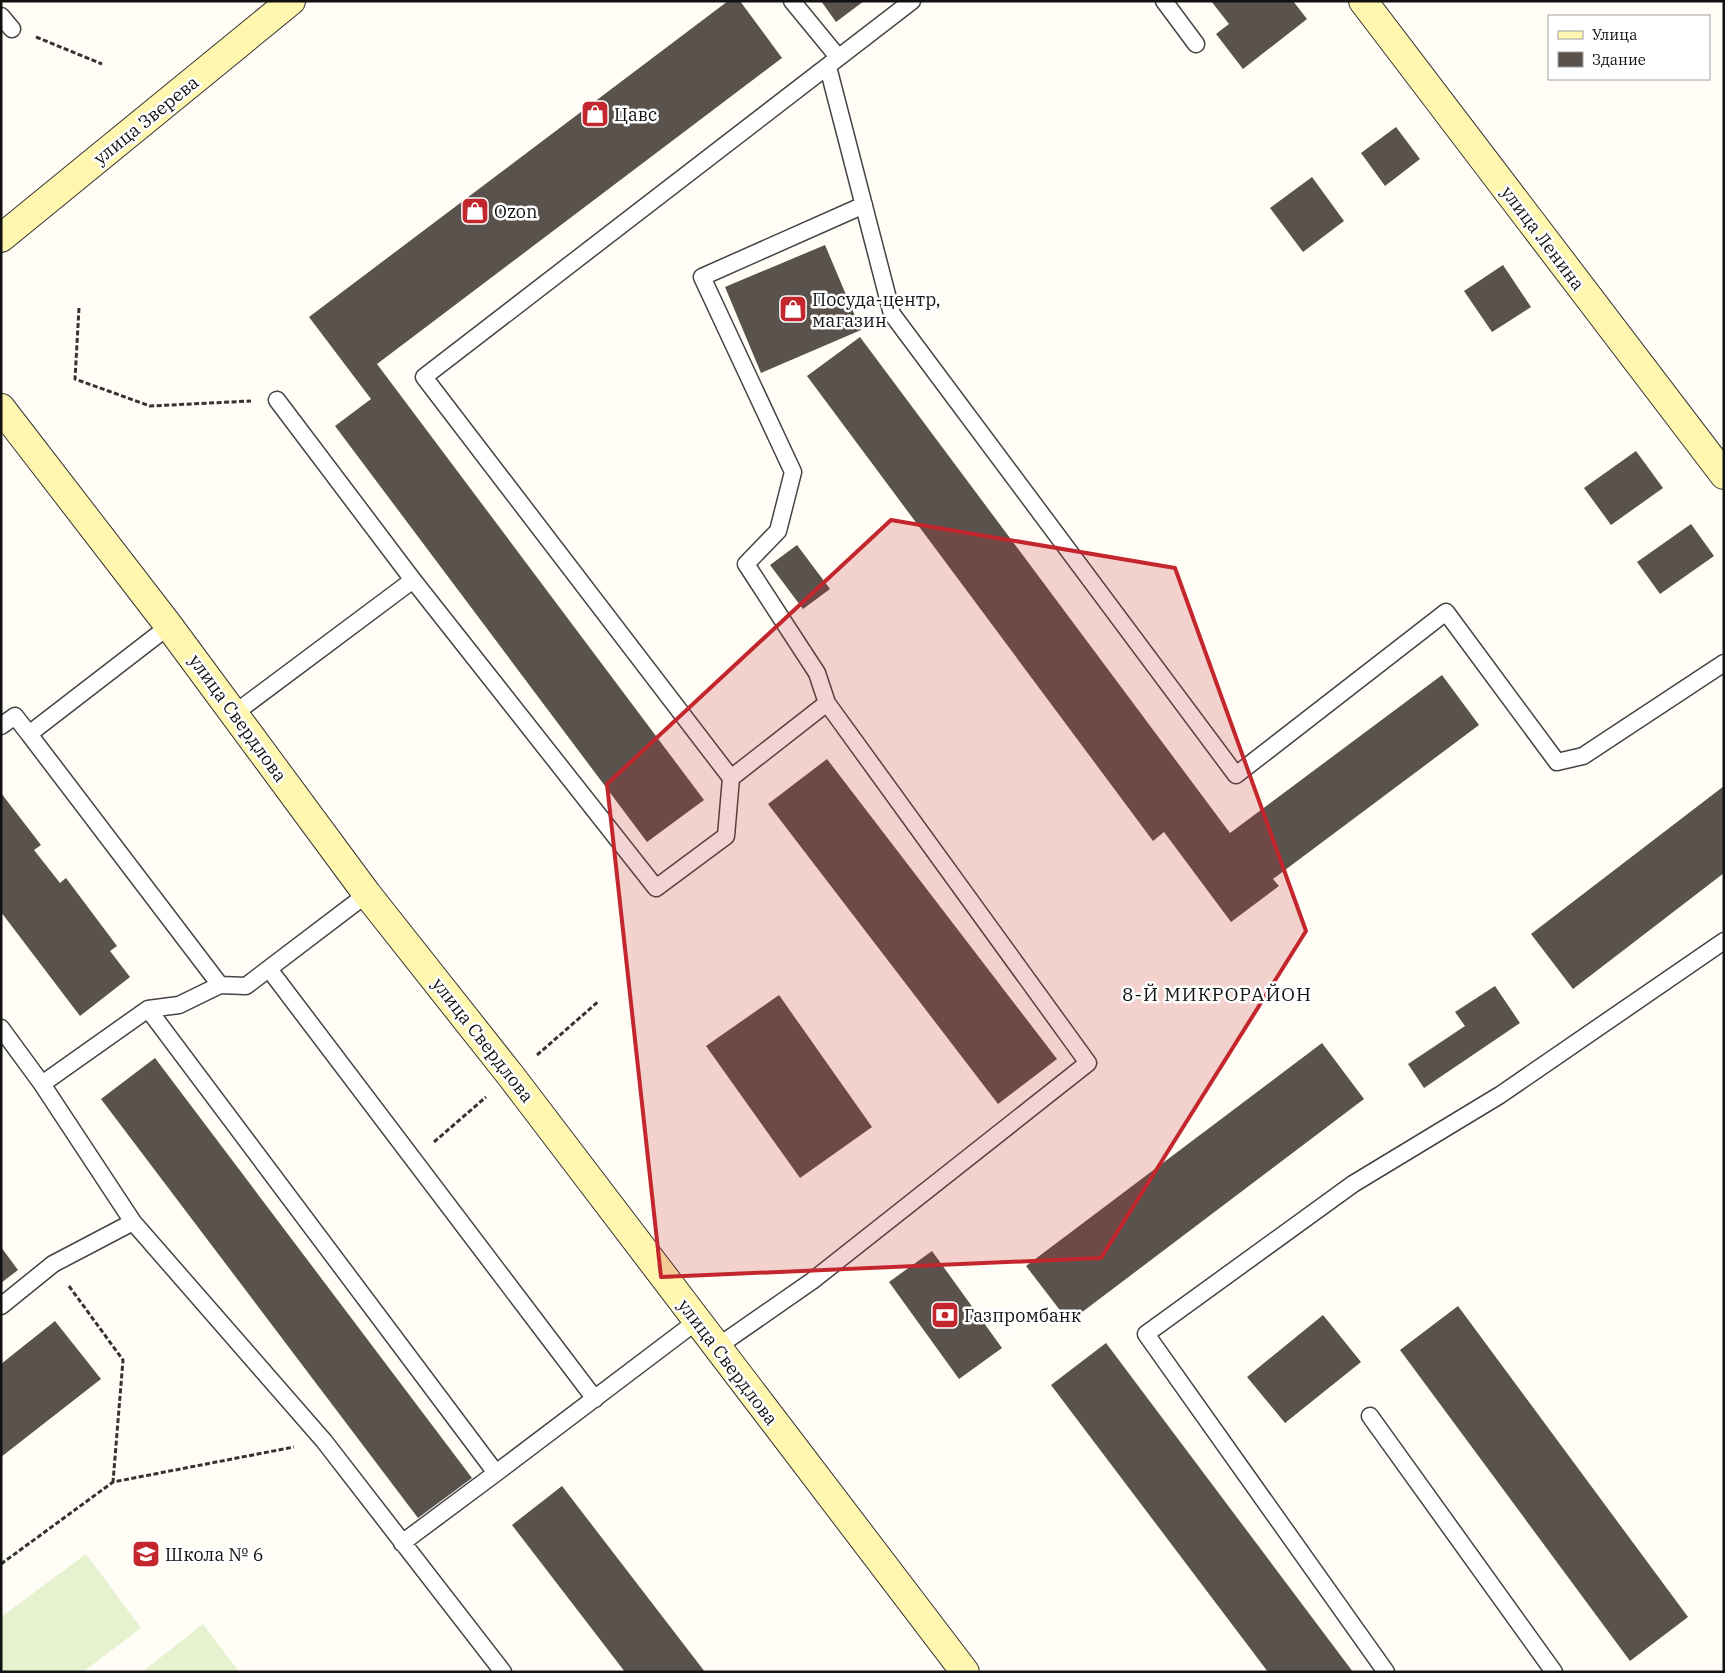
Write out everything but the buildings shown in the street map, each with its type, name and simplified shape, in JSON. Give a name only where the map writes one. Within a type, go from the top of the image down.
[{"type":"main road","name":"улица Зверева","points":[[1,238],[290,1]]},
{"type":"main road","name":"улица Ленина","points":[[1372,4],[1724,476]]},
{"type":"main road","name":"улица Свердлова","points":[[1,408],[169,626],[367,894],[512,1076],[966,1672]]},
{"type":"lane","points":[[792,1],[833,62],[864,205],[892,314],[1236,775],[1446,612],[1557,762],[1583,756],[1724,664]]},
{"type":"lane","points":[[277,400],[413,580],[656,888],[726,836],[731,778],[424,377],[912,1]]},
{"type":"lane","points":[[1164,1],[1196,44]]},
{"type":"lane","points":[[1,16],[12,29]]},
{"type":"lane","points":[[717,1347],[812,1281],[1088,1064],[827,703],[817,673],[746,564],[778,531],[793,472],[702,276],[864,205]]},
{"type":"lane","points":[[235,714],[413,580]]},
{"type":"lane","points":[[29,734],[169,626]]},
{"type":"lane","points":[[731,778],[827,703]]},
{"type":"lane","points":[[1,726],[15,716],[220,985]]},
{"type":"lane","points":[[42,1084],[148,1009],[179,1005],[220,985],[246,986],[367,894]]},
{"type":"lane","points":[[1386,1672],[1146,1334],[1353,1184],[1500,1095],[1724,941]]},
{"type":"lane","points":[[269,969],[595,1400]]},
{"type":"lane","points":[[148,1009],[496,1473]]},
{"type":"lane","points":[[1,1028],[42,1084],[133,1222],[324,1441],[503,1672]]},
{"type":"lane","points":[[1,1306],[53,1264],[133,1222]]},
{"type":"lane","points":[[402,1543],[595,1400],[697,1321]]},
{"type":"lane","points":[[1370,1416],[1554,1672]]},
{"type":"path","points":[[12,29],[102,64]]},
{"type":"path","points":[[79,308],[74,379],[150,406],[277,400]]},
{"type":"path","points":[[53,1264],[123,1360],[113,1482]]},
{"type":"path","points":[[1,1564],[113,1482],[324,1441]]},
{"type":"highlighted area","points":[[891,520],[1175,568],[1306,931],[1101,1258],[661,1277],[607,784]]},
{"type":"green space","points":[[86,1554],[141,1628],[83,1672],[1,1672],[1,1617]]},
{"type":"green space","points":[[203,1624],[239,1672],[142,1672]]},
{"type":"place","name":"Цавс","points":[[595,114]]},
{"type":"place","name":"Ozon","points":[[475,211]]},
{"type":"place","name":"Посуда-центр, магазин","points":[[793,309]]},
{"type":"place","name":"Газпромбанк","points":[[945,1315]]},
{"type":"place","name":"Школа № 6","points":[[146,1554]]},
{"type":"district","name":"8-Й МИКРОРАЙОН","points":[[1217,994]]}]
